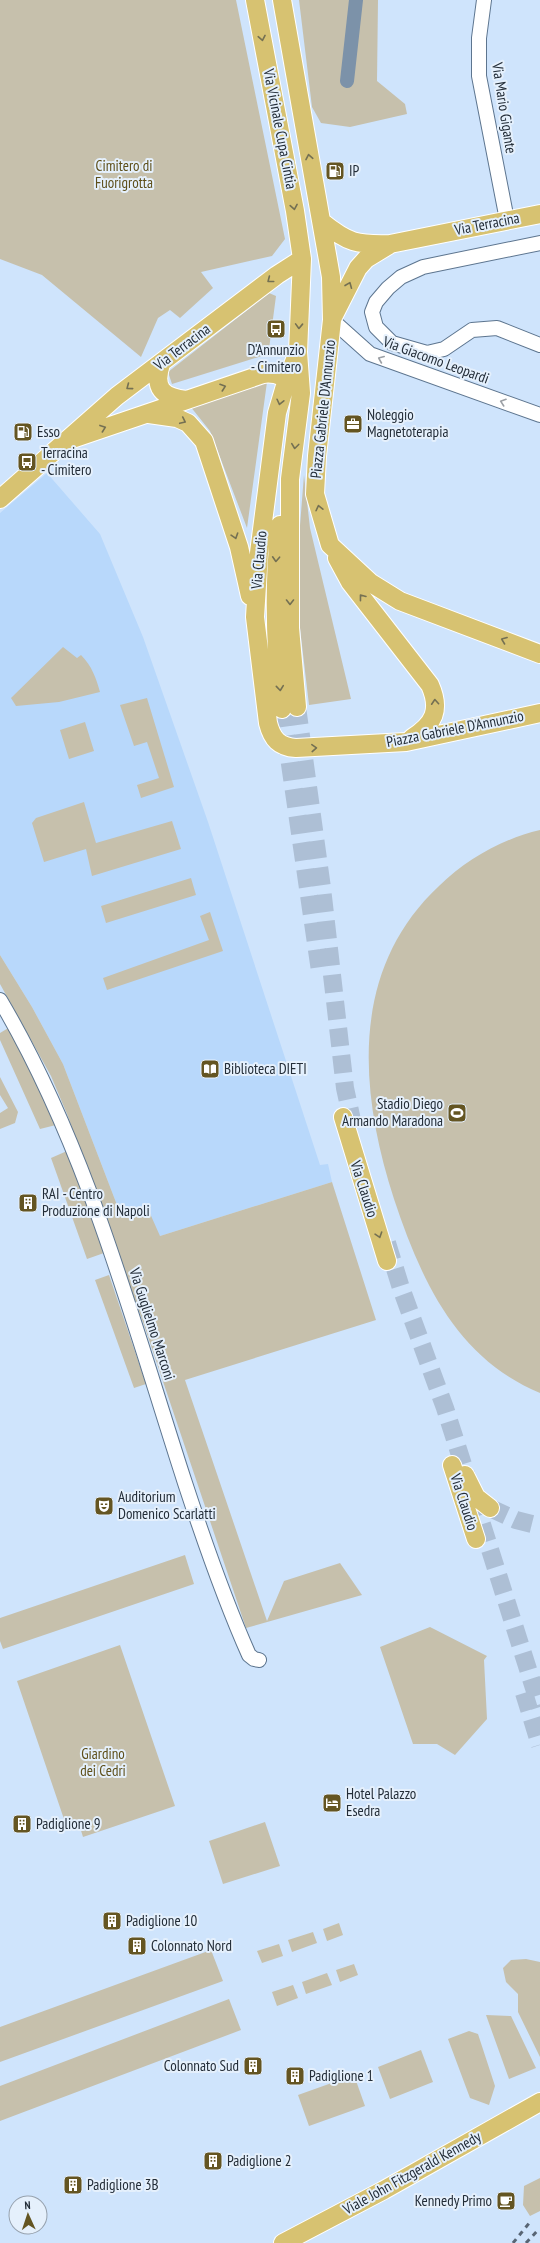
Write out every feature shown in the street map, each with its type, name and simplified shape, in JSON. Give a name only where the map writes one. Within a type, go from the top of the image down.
[{"type":"main road","name":"Via Vicinale Cupa Cintia","points":[[255,0],[295,211],[302,259]]},
{"type":"main road","name":"Via Vicinale Cupa Cintia","points":[[282,0],[305,136],[322,222]]},
{"type":"main road","name":"Via Terracina","points":[[322,222],[351,242],[365,245],[390,244],[540,214]]},
{"type":"main road","points":[[322,222],[331,277],[332,320]]},
{"type":"main road","points":[[332,320],[358,268],[366,259],[390,244]]},
{"type":"main road","name":"Via Claudio","points":[[290,708],[290,479],[301,393],[298,352],[302,259]]},
{"type":"main road","name":"Via Terracina","points":[[0,499],[117,396],[277,275],[302,259]]},
{"type":"main road","name":"Piazza Gabriele D'Annunzio","points":[[332,320],[317,456],[316,494],[330,545],[350,582],[430,684],[434,694],[436,704],[431,722],[425,730],[406,742]]},
{"type":"main road","name":"Via Claudio","points":[[276,742],[268,723],[255,617],[259,553],[277,413],[287,378],[298,352]]},
{"type":"main road","points":[[161,364],[158,380],[162,391],[167,396],[186,400]]},
{"type":"main road","name":"Via Terracina","points":[[67,441],[263,374],[278,374],[287,378]]},
{"type":"main road","points":[[287,378],[301,393]]},
{"type":"main road","points":[[145,414],[177,418],[192,427],[204,441],[238,547],[255,617]]},
{"type":"main road","points":[[330,545],[371,583],[400,601],[540,654]]},
{"type":"main road","name":"Piazza Gabriele D'Annunzio","points":[[276,742],[288,747],[307,748],[406,742],[540,713]]},
{"type":"main road","name":"Via Claudio","points":[[344,1117],[387,1261]]},
{"type":"main road","name":"Via Claudio","points":[[476,1539],[459,1470],[476,1497],[490,1508]]},
{"type":"main road","name":"Viale John Fitzgerald Kennedy","points":[[283,2243],[384,2190],[540,2102]]},
{"type":"street","name":"Via Mario Gigante","points":[[484,0],[479,38],[479,76],[507,220]]},
{"type":"street","points":[[540,243],[423,267],[401,277],[388,288],[376,302],[372,312],[376,327],[392,343],[427,353],[444,349],[472,330],[497,328],[540,345]]},
{"type":"street","name":"Via Giacomo Leopardi","points":[[332,320],[370,354],[540,415]]},
{"type":"street","name":"Via Guglielmo Marconi","points":[[0,1000],[23,1039],[65,1129],[117,1270],[219,1582],[249,1655],[254,1659],[259,1660]]},
{"type":"shaded area","points":[[47,473],[100,534],[143,637],[208,822],[320,1165],[328,1164],[332,1182],[160,1236],[122,1218],[63,1064],[32,1007],[0,955],[0,513]]},
{"type":"green space","name":"Cimitero di Fuorigrotta","points":[[0,0],[236,0],[285,239],[272,256],[201,272],[213,288],[180,318],[170,310],[158,318],[141,357],[42,275],[0,259]]},
{"type":"green space","points":[[299,0],[378,0],[377,81],[405,104],[407,114],[350,127],[321,123],[312,107]]},
{"type":"green space","points":[[269,293],[276,296],[269,349],[265,355],[172,384],[168,372]]},
{"type":"green space","points":[[267,382],[247,528],[210,431],[190,406]]},
{"type":"green space","points":[[304,475],[310,528],[351,699],[309,705],[297,603],[297,563]]},
{"type":"green space","points":[[63,647],[77,658],[81,655],[85,659],[93,672],[100,692],[59,702],[16,706],[11,698]]},
{"type":"green space","points":[[147,698],[174,787],[141,798],[137,785],[159,778],[147,742],[134,746],[120,705]]},
{"type":"green space","points":[[85,722],[94,751],[69,759],[60,730]]},
{"type":"green space","points":[[84,802],[96,843],[172,821],[181,849],[92,876],[86,849],[44,862],[32,823],[36,818]]},
{"type":"green space","name":"Stadio Diego Armando Maradona","points":[[540,830],[540,1393],[511,1378],[486,1359],[464,1338],[430,1287],[416,1259],[394,1199],[382,1158],[374,1116],[369,1075],[370,1034],[376,993],[389,955],[410,919],[439,886],[461,867],[486,851],[512,839]]},
{"type":"green space","points":[[191,878],[196,895],[106,923],[101,906]]},
{"type":"green space","points":[[210,912],[223,951],[107,990],[103,978],[209,940],[200,916]]},
{"type":"green space","points":[[0,955],[32,1007],[63,1064],[122,1218],[148,1209],[160,1236],[332,1182],[376,1320],[185,1380],[267,1621],[284,1581],[340,1563],[362,1595],[246,1628],[144,1325],[67,1114],[51,1076],[0,984]]},
{"type":"green space","points":[[10,1027],[56,1125],[40,1129],[0,1040],[0,1033]]},
{"type":"green space","points":[[0,1077],[18,1112],[15,1123],[0,1129],[0,1113],[8,1108],[0,1095]]},
{"type":"green space","points":[[67,1151],[104,1253],[87,1259],[51,1158]]},
{"type":"green space","points":[[109,1275],[146,1384],[134,1388],[95,1280]]},
{"type":"green space","points":[[185,1555],[194,1584],[3,1649],[0,1641],[0,1618]]},
{"type":"green space","points":[[430,1627],[487,1656],[484,1660],[487,1719],[455,1755],[437,1744],[413,1744],[380,1647]]},
{"type":"green space","name":"Giardino dei Cedri","points":[[120,1645],[175,1806],[83,1837],[79,1824],[67,1828],[17,1681]]},
{"type":"green space","points":[[265,1822],[280,1866],[223,1884],[209,1841]]},
{"type":"green space","points":[[339,1923],[343,1935],[327,1941],[323,1929]]},
{"type":"green space","points":[[313,1932],[317,1943],[292,1952],[288,1940]]},
{"type":"green space","points":[[279,1944],[283,1956],[262,1963],[257,1951]]},
{"type":"green space","points":[[211,1950],[223,1981],[0,2062],[0,2027]]},
{"type":"green space","points":[[526,1959],[540,1962],[540,2057],[518,2012],[518,1994],[506,1982],[503,1968],[511,1960]]},
{"type":"green space","points":[[354,1964],[358,1975],[340,1982],[336,1970]]},
{"type":"green space","points":[[327,1973],[332,1985],[306,1994],[302,1982]]},
{"type":"green space","points":[[293,1985],[298,1998],[277,2006],[272,1992]]},
{"type":"green space","points":[[229,1999],[241,2030],[0,2121],[0,2086]]},
{"type":"green space","points":[[486,2015],[511,2016],[536,2068],[509,2079]]},
{"type":"green space","points":[[469,2031],[478,2034],[495,2086],[489,2105],[470,2098],[448,2039]]},
{"type":"green space","points":[[421,2050],[433,2082],[390,2099],[378,2067]]},
{"type":"green space","points":[[354,2075],[365,2106],[309,2126],[298,2095]]},
{"type":"green space","points":[[540,2178],[540,2211],[530,2216],[523,2205],[524,2186]]},
{"type":"waterway","points":[[347,81],[356,0]]},
{"type":"tunnel","points":[[297,707],[322,888],[345,1088],[355,1134]]},
{"type":"tunnel","points":[[282,709],[320,971]]},
{"type":"tunnel","points":[[387,1243],[401,1288],[445,1408],[540,1707]]},
{"type":"tunnel","points":[[490,1508],[516,1520],[540,1526]]},
{"type":"tunnel","points":[[524,1693],[540,1745]]},
{"type":"railway","points":[[513,2243],[530,2222]]},
{"type":"railway","points":[[526,2243],[539,2229]]},
{"type":"place","name":"IP","points":[[335,171]]},
{"type":"place","name":"D'Annunzio - Cimitero","points":[[276,329]]},
{"type":"place","name":"Noleggio Magnetoterapia","points":[[353,424]]},
{"type":"place","name":"Esso","points":[[23,432]]},
{"type":"place","name":"Terracina - Cimitero","points":[[27,462]]},
{"type":"place","name":"Biblioteca DIETI","points":[[210,1069]]},
{"type":"place","name":"Stadio Diego Armando Maradona","points":[[457,1113]]},
{"type":"place","name":"RAI - Centro Produzione di Napoli","points":[[28,1203]]},
{"type":"place","name":"Auditorium Domenico Scarlatti","points":[[104,1506]]},
{"type":"place","name":"Hotel Palazzo Esedra","points":[[332,1803]]},
{"type":"place","name":"Padiglione 9","points":[[22,1824]]},
{"type":"place","name":"Padiglione 10","points":[[112,1921]]},
{"type":"place","name":"Colonnato Nord","points":[[137,1946]]},
{"type":"place","name":"Colonnato Sud","points":[[253,2066]]},
{"type":"place","name":"Padiglione 1","points":[[295,2076]]},
{"type":"place","name":"Padiglione 2","points":[[213,2161]]},
{"type":"place","name":"Padiglione 3B","points":[[73,2185]]},
{"type":"place","name":"Kennedy Primo","points":[[506,2201]]}]
